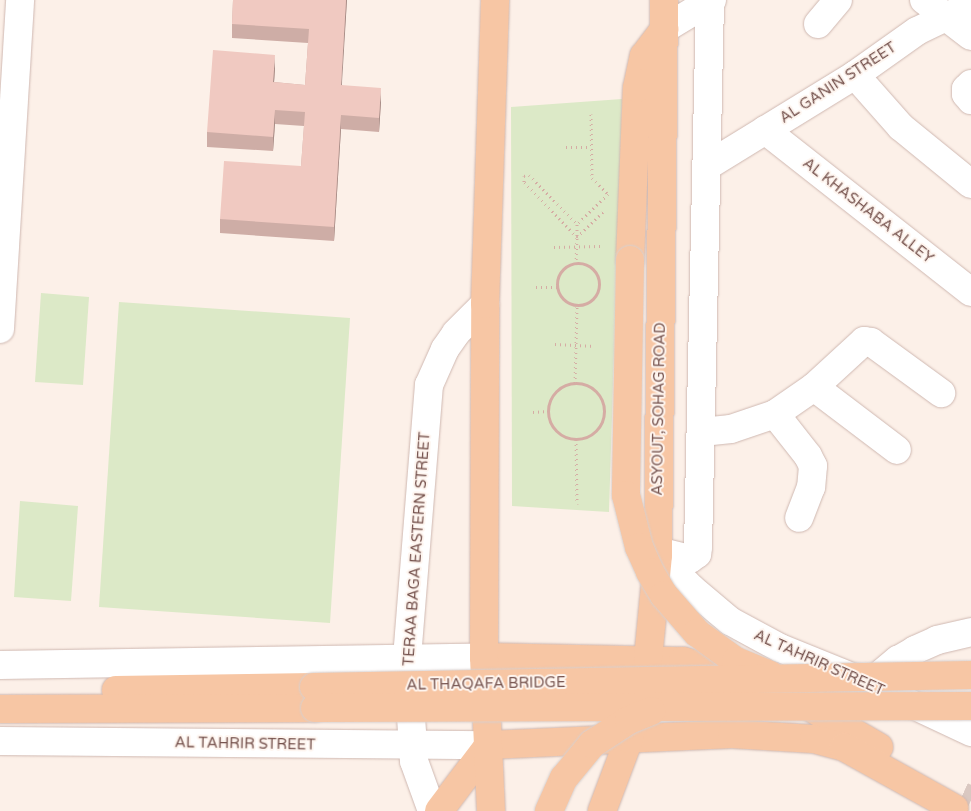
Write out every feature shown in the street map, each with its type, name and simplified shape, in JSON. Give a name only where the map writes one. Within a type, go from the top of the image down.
[{"type":"main road","points":[[491,811],[484,657],[485,304],[495,0]]},
{"type":"main road","name":"ASYOUT, SOHAG ROAD","points":[[602,811],[628,739],[648,660],[658,553],[664,0]]},
{"type":"main road","points":[[664,29],[649,46],[644,56],[637,88],[630,260],[626,495],[639,547],[650,572],[664,595],[697,633],[736,661],[781,679]]},
{"type":"main road","points":[[484,657],[684,661],[716,669],[806,704],[958,802],[844,747],[814,739],[732,734],[489,745]]},
{"type":"main road","name":"AL THAQAFA BRIDGE","points":[[0,709],[781,679],[971,675]]},
{"type":"main road","name":"AL THAQAFA BRIDGE","points":[[0,692],[314,697],[671,707],[971,706]]},
{"type":"main road","points":[[549,811],[564,778],[592,744],[629,720],[671,707]]},
{"type":"main road","points":[[439,811],[489,745]]},
{"type":"street","points":[[0,329],[4,195],[20,0]]},
{"type":"street","points":[[664,29],[711,0]]},
{"type":"street","points":[[658,553],[690,559],[697,554],[702,432],[711,0]]},
{"type":"street","points":[[818,24],[838,0]]},
{"type":"street","points":[[924,0],[971,36]]},
{"type":"street","name":"AL GANIN STREET","points":[[707,166],[855,75],[917,31],[971,5]]},
{"type":"street","points":[[855,75],[902,127],[971,184]]},
{"type":"street","points":[[971,84],[966,89],[966,94],[971,100]]},
{"type":"street","name":"AL KHASHABA ALLEY","points":[[765,130],[971,292]]},
{"type":"street","name":"TERAA BAGA EASTERN STREET","points":[[432,811],[418,775],[412,746],[407,658],[429,385],[436,367],[456,333],[485,304]]},
{"type":"street","points":[[702,432],[731,429],[775,414],[814,387],[861,343],[868,341],[942,393]]},
{"type":"street","points":[[814,387],[897,450]]},
{"type":"street","points":[[775,414],[808,456],[813,466],[811,487],[799,518]]},
{"type":"street","name":"AL TAHRIR STREET","points":[[658,553],[692,589],[730,621],[780,648],[869,684],[971,732]]},
{"type":"street","points":[[869,684],[883,671],[915,650],[936,640],[971,632]]},
{"type":"street","points":[[0,665],[484,657]]},
{"type":"street","name":"AL TAHRIR STREET","points":[[0,741],[412,746],[489,745]]},
{"type":"path","points":[[577,224],[608,194],[592,178],[591,114]]},
{"type":"path","points":[[566,148],[591,147]]},
{"type":"path","points":[[576,264],[576,246],[577,237],[577,224],[529,175],[524,176],[524,182],[577,237]]},
{"type":"path","points":[[577,237],[608,207]]},
{"type":"path","points":[[554,247],[600,246]]},
{"type":"path","points":[[576,264],[591,269],[595,273],[598,284],[595,297],[584,305],[566,302],[557,287],[562,271],[568,266],[576,264]]},
{"type":"path","points":[[536,287],[557,287]]},
{"type":"path","points":[[575,383],[577,305]]},
{"type":"path","points":[[555,344],[595,346]]},
{"type":"path","points":[[575,383],[587,385],[595,390],[604,410],[597,430],[588,436],[576,439],[558,433],[549,419],[548,411],[554,392],[564,385],[575,383]]},
{"type":"path","points":[[533,412],[548,411]]},
{"type":"path","points":[[576,439],[576,504]]},
{"type":"green space","points":[[622,99],[609,512],[512,506],[511,107]]},
{"type":"green space","points":[[41,293],[89,297],[83,385],[35,382]]},
{"type":"green space","points":[[119,302],[350,318],[330,623],[99,607]]},
{"type":"green space","points":[[20,501],[78,506],[71,601],[14,597]]},
{"type":"building","points":[[233,0],[346,0],[341,85],[381,88],[379,118],[341,115],[334,227],[220,219],[224,161],[301,166],[305,112],[275,110],[273,137],[207,132],[213,50],[275,55],[273,82],[305,85],[309,29],[232,24]]},
{"type":"tunnel","points":[[962,796],[971,800]]}]
